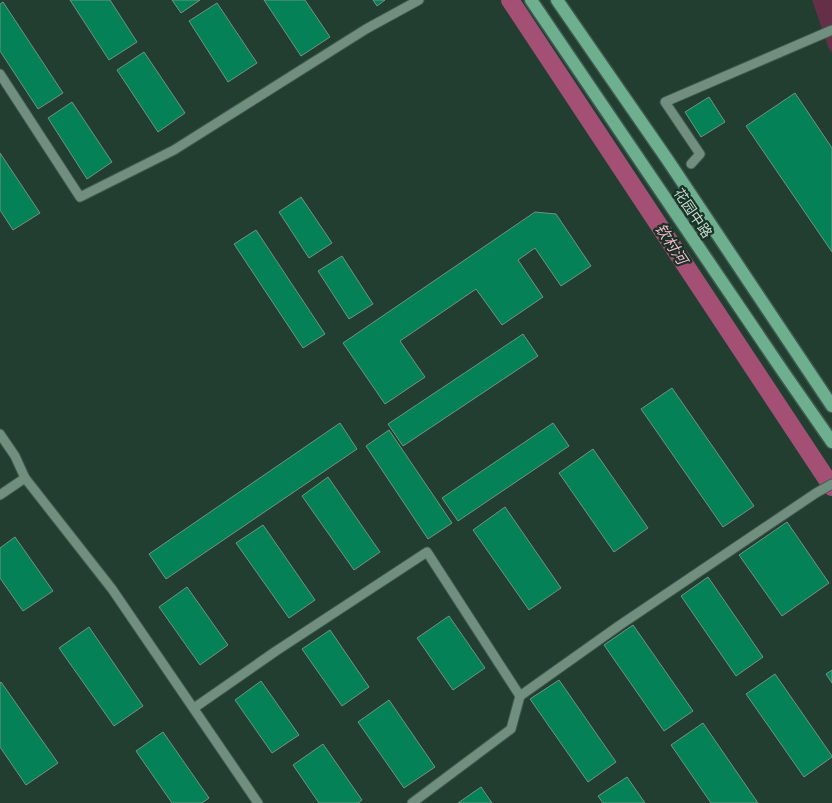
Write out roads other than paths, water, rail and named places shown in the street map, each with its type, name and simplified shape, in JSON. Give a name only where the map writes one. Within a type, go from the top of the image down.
[{"type":"main road","name":"花园中路","points":[[531,0],[832,442]]},
{"type":"main road","points":[[557,0],[667,159],[832,406]]},
{"type":"street","points":[[0,74],[80,197],[174,150],[366,30],[419,0]]},
{"type":"street","points":[[691,164],[700,154],[665,102],[832,30]]},
{"type":"street","points":[[0,434],[15,456],[25,478],[112,590],[258,803]]},
{"type":"street","points":[[0,495],[25,478]]},
{"type":"street","points":[[412,803],[511,729],[520,696],[620,625],[832,484]]},
{"type":"street","points":[[194,708],[276,651],[427,552],[520,696]]},
{"type":"waterway","name":"钦村河","points":[[510,0],[832,487]]}]
